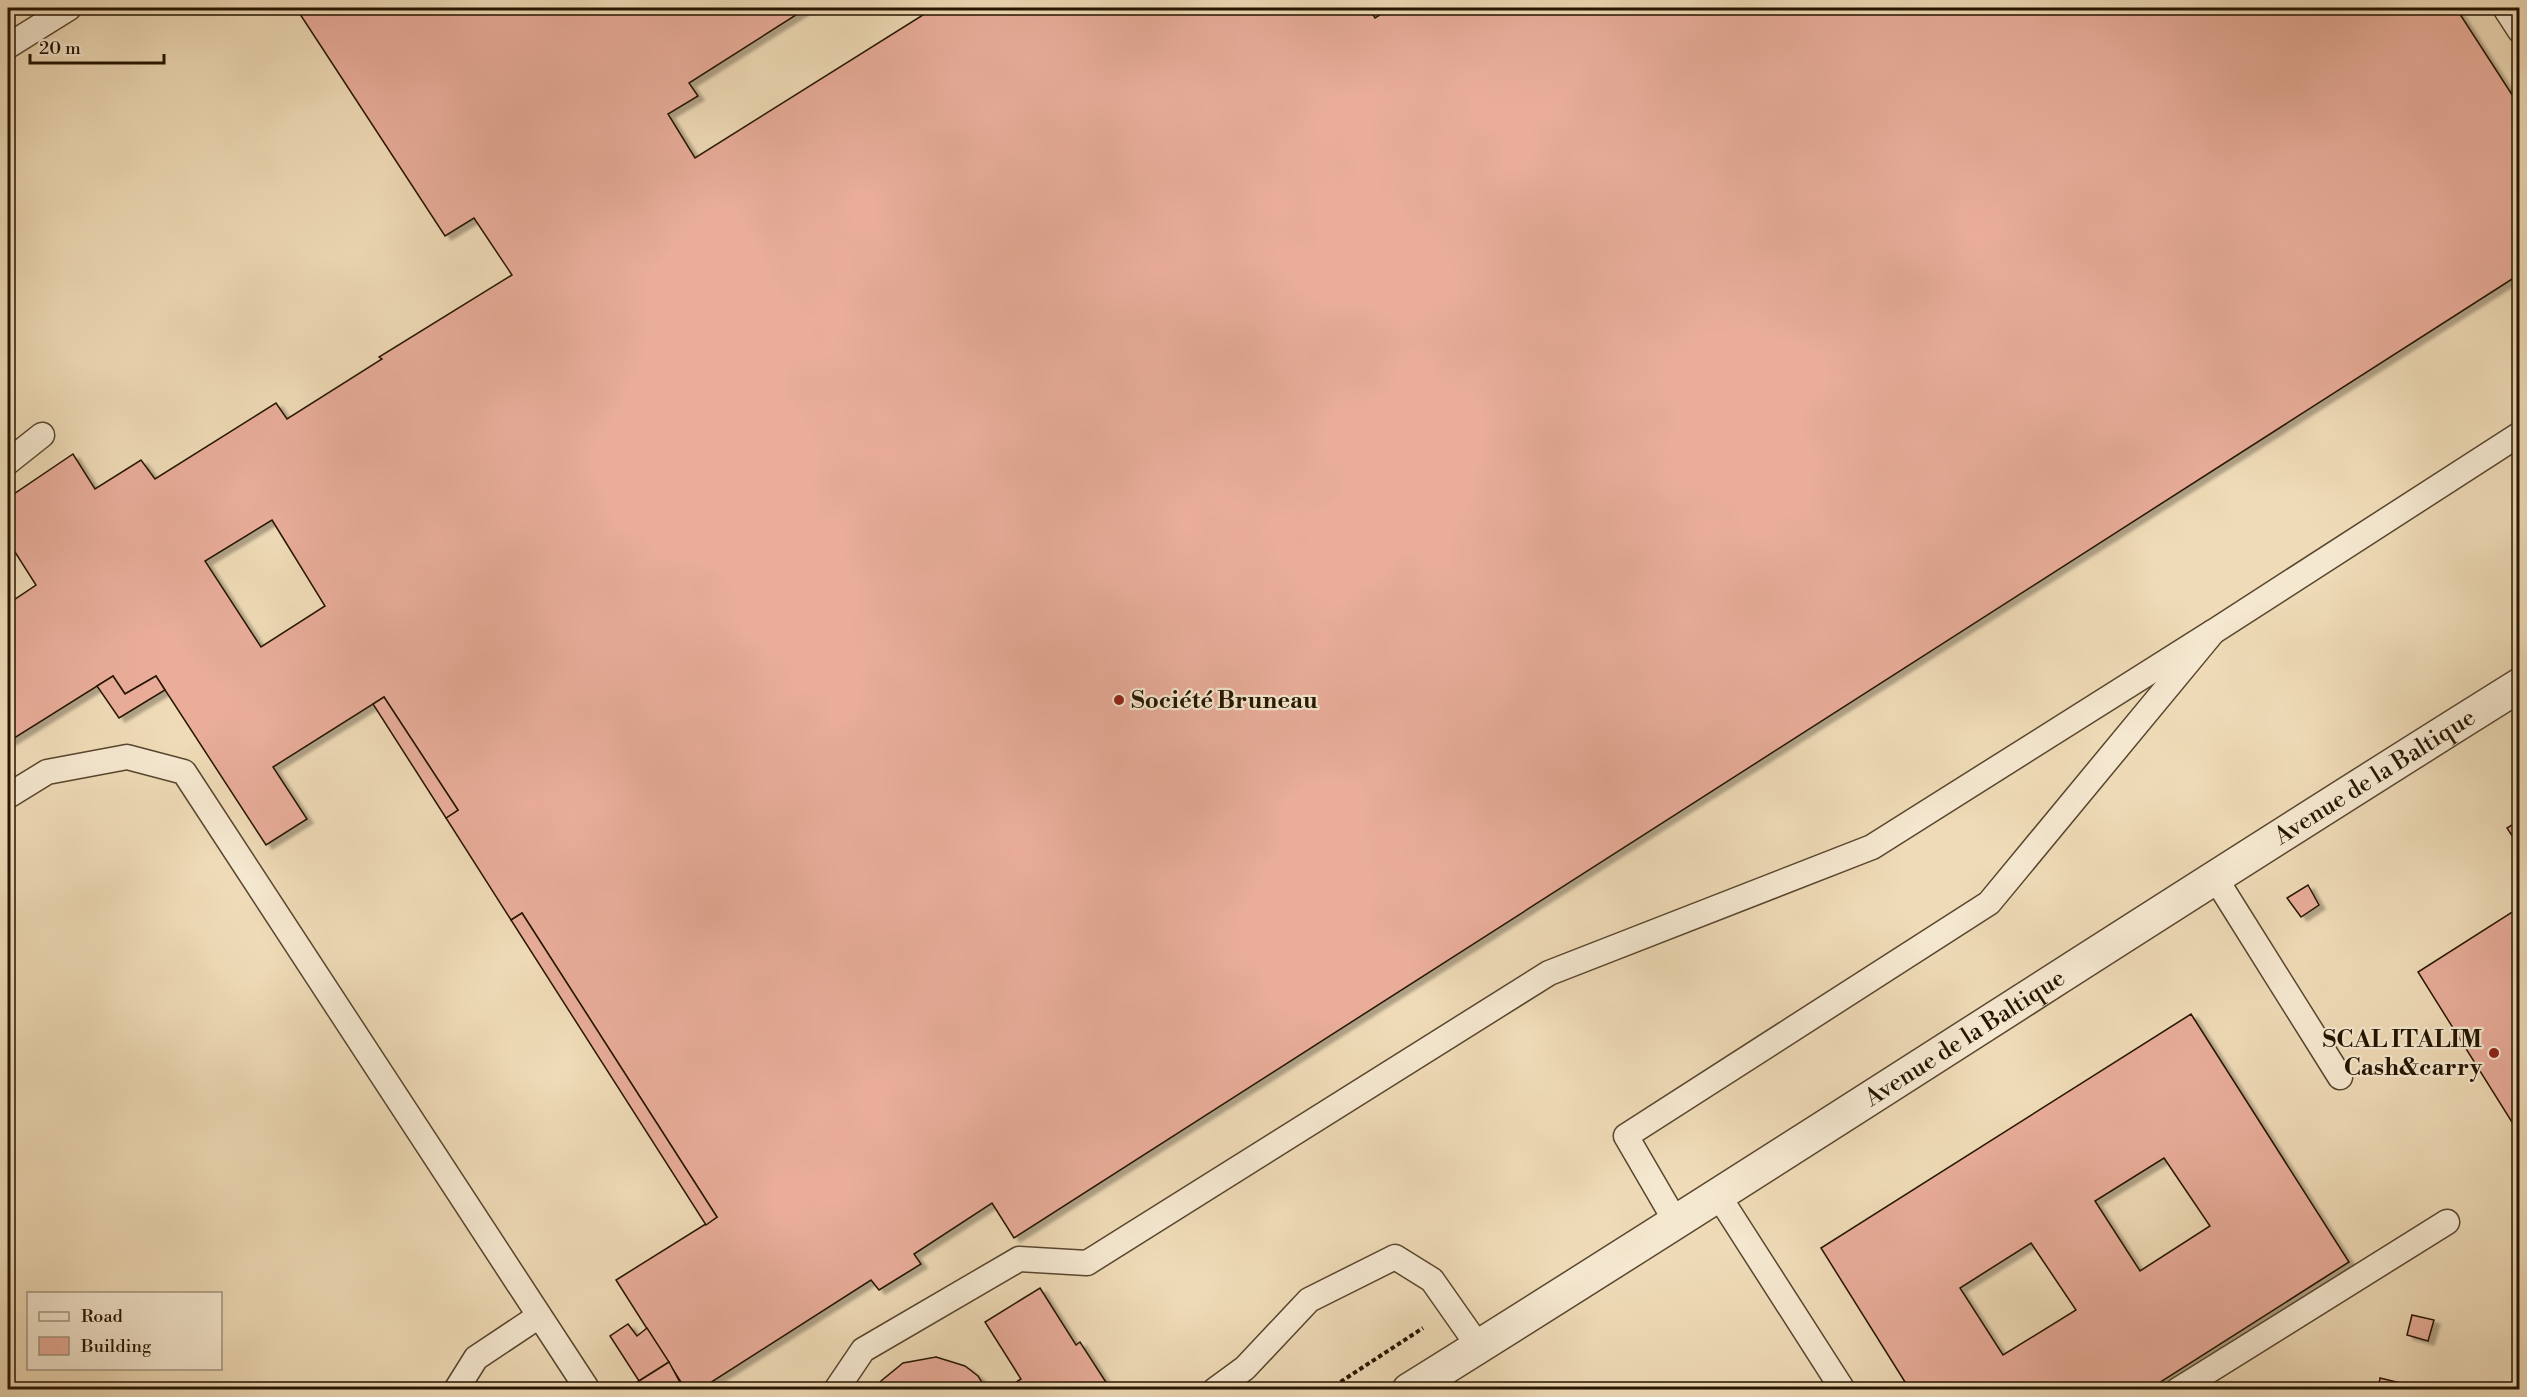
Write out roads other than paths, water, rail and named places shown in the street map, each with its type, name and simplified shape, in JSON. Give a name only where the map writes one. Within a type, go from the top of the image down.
[{"type":"street","name":"Avenue de la Baltique","points":[[1409,1389],[1676,1222],[2214,876],[2520,685]]},
{"type":"lane","points":[[8,45],[69,8]]},
{"type":"lane","points":[[2505,8],[2520,31]]},
{"type":"lane","points":[[836,1389],[863,1350],[1018,1259],[1087,1263],[1549,973],[1872,847],[2213,632],[2520,434]]},
{"type":"lane","points":[[8,462],[42,435]]},
{"type":"lane","points":[[1676,1222],[1626,1136],[1989,903],[2213,632]]},
{"type":"lane","points":[[8,796],[47,772],[127,758],[184,772],[586,1388]]},
{"type":"lane","points":[[2214,876],[2340,1077]]},
{"type":"lane","points":[[1718,1195],[1843,1389]]},
{"type":"lane","points":[[2178,1389],[2447,1222]]},
{"type":"lane","points":[[1215,1389],[1245,1368],[1309,1300],[1395,1257],[1432,1280],[1479,1347]]},
{"type":"lane","points":[[456,1389],[476,1358],[539,1316]]},
{"type":"place","name":"Société Bruneau","points":[[1119,700]]},
{"type":"place","name":"SCAL ITALIM Cash&carry","points":[[2494,1053]]}]
